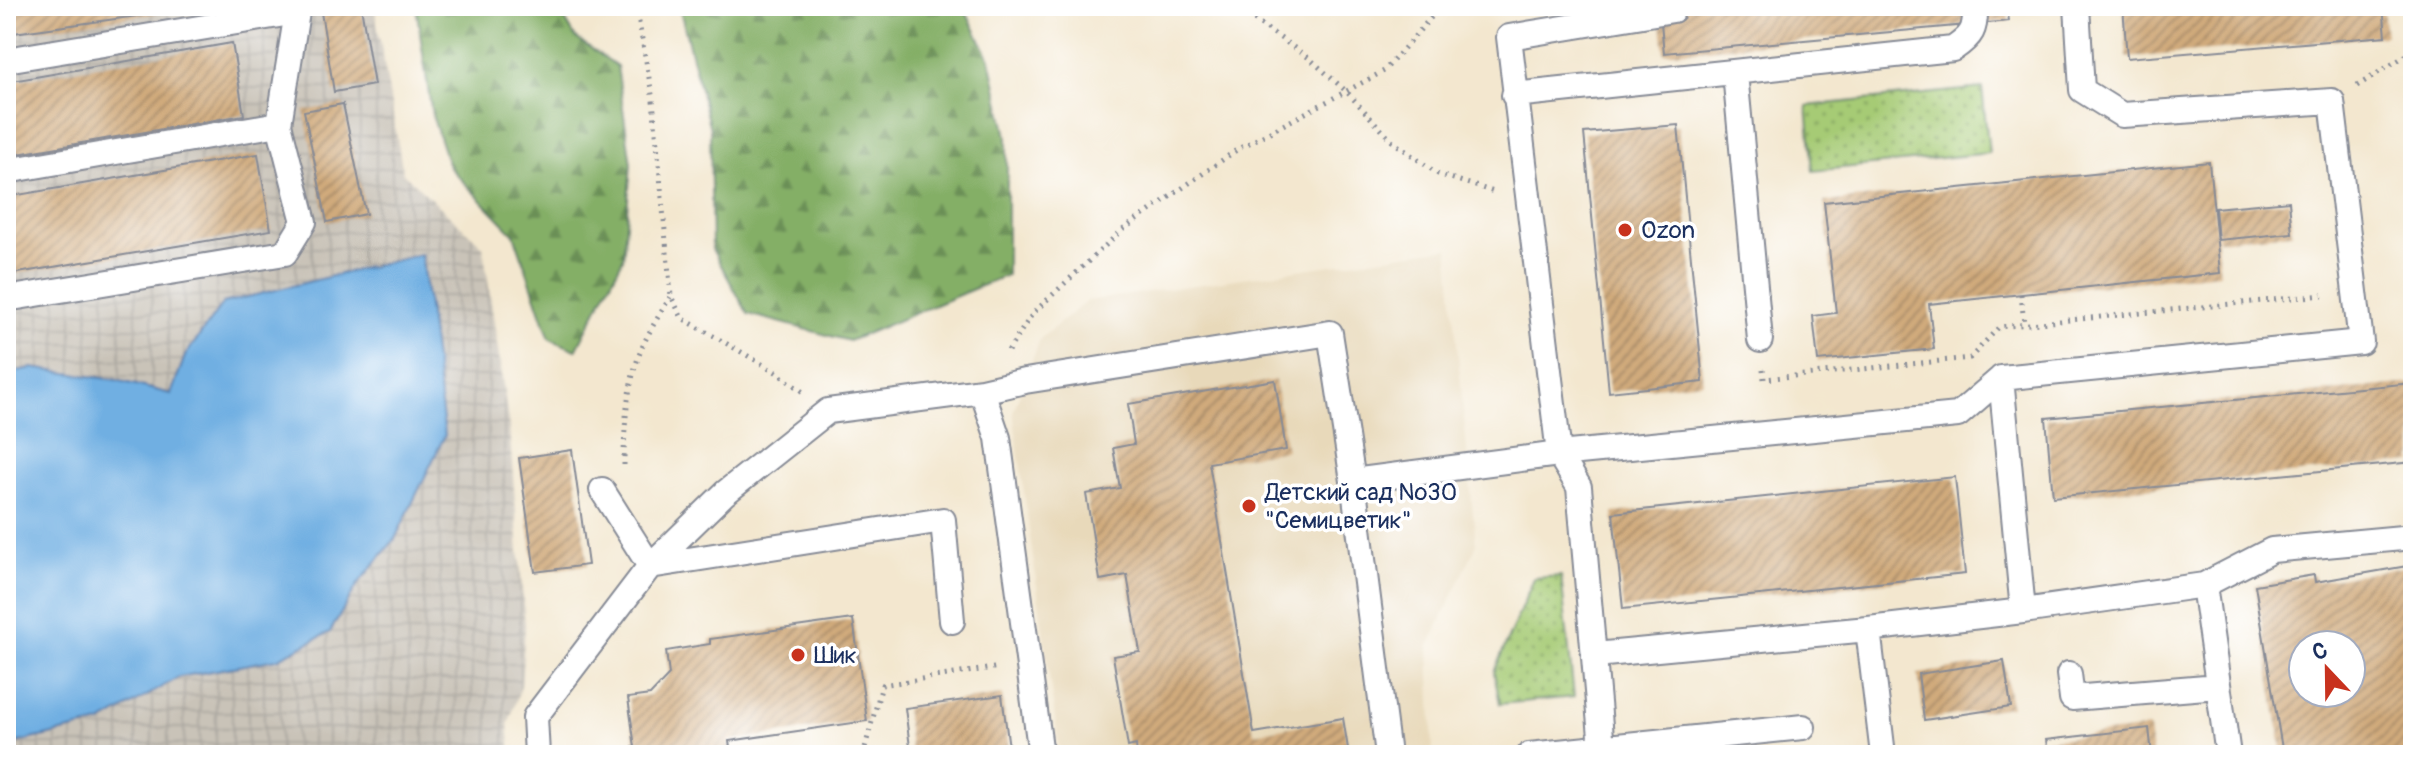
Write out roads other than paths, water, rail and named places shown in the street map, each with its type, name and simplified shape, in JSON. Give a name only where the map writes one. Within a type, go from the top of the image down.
[{"type":"lane","points":[[1549,30],[1567,6]]},
{"type":"lane","points":[[1514,95],[1953,49],[1970,37],[1976,18],[1975,6]]},
{"type":"lane","points":[[1353,481],[1559,454],[1958,415],[2001,378],[2361,342],[2332,101],[2122,115],[2082,90],[2077,6]]},
{"type":"lane","points":[[6,60],[297,9],[279,124],[304,222],[285,253],[6,299]]},
{"type":"lane","points":[[1602,748],[1579,487],[1559,454],[1509,37],[1673,10]]},
{"type":"lane","points":[[1735,73],[1760,340]]},
{"type":"lane","points":[[6,171],[279,124]]},
{"type":"lane","points":[[537,755],[535,717],[650,566],[725,493],[828,411],[982,391],[1025,381],[1330,333],[1353,481],[1388,755]]},
{"type":"lane","points":[[2001,378],[2023,611]]},
{"type":"lane","points":[[982,391],[998,438],[1041,755]]},
{"type":"lane","points":[[602,490],[650,566]]},
{"type":"lane","points":[[650,566],[943,520],[952,621]]},
{"type":"lane","points":[[1595,655],[1868,629],[2204,585],[2272,550],[2413,537]]},
{"type":"lane","points":[[2204,585],[2228,755]]},
{"type":"lane","points":[[1868,629],[1883,755]]},
{"type":"lane","points":[[2069,674],[2072,698],[2218,686]]},
{"type":"lane","points":[[1529,755],[1803,727]]},
{"type":"water","points":[[421,254],[445,435],[395,539],[358,584],[330,632],[277,659],[179,677],[101,723],[6,745],[6,373],[32,368],[117,380],[171,394],[185,356],[223,303]]},
{"type":"place","name":"Ozon","points":[[1625,230]]},
{"type":"place","name":"Детский сад №30 \"Семицветик\"","points":[[1249,506]]},
{"type":"place","name":"Шик","points":[[798,655]]}]
